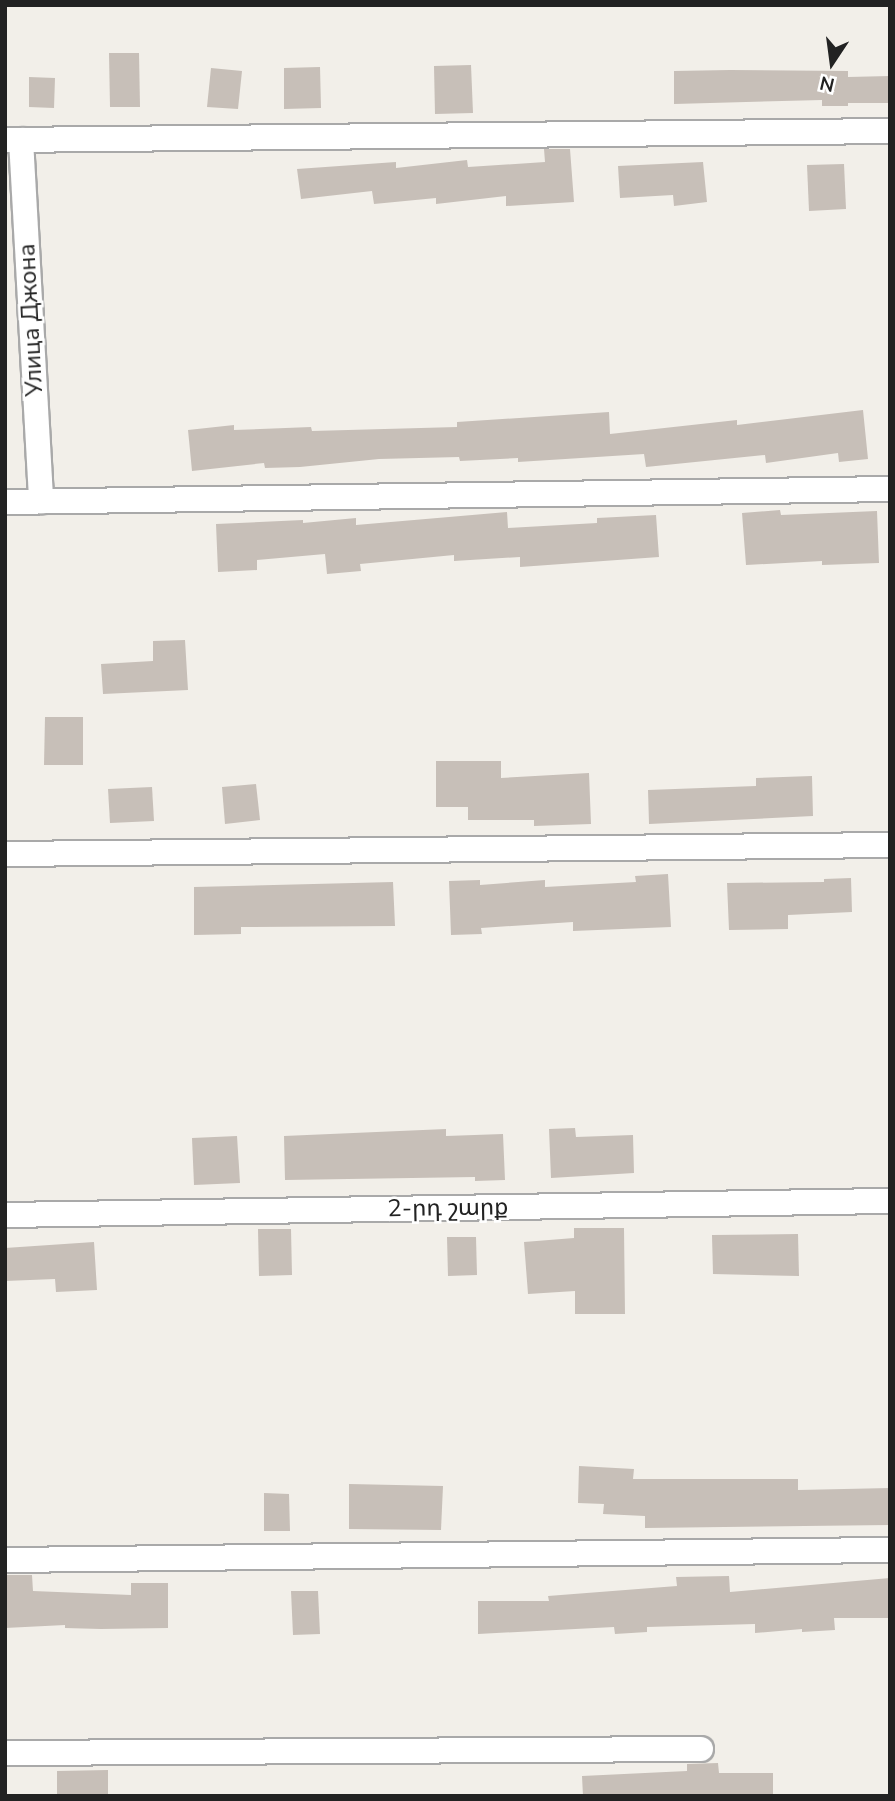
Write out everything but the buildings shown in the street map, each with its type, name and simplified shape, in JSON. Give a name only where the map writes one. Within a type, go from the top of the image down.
[{"type":"street","points":[[13,140],[890,131]]},
{"type":"street","name":"Улица Джона","points":[[13,140],[41,501]]},
{"type":"street","points":[[5,502],[890,489]]},
{"type":"street","points":[[5,853],[890,845]]},
{"type":"street","name":"2-րդ շարք","points":[[5,1215],[890,1201]]},
{"type":"street","points":[[5,1560],[890,1550]]},
{"type":"street","points":[[5,1753],[701,1749]]}]
